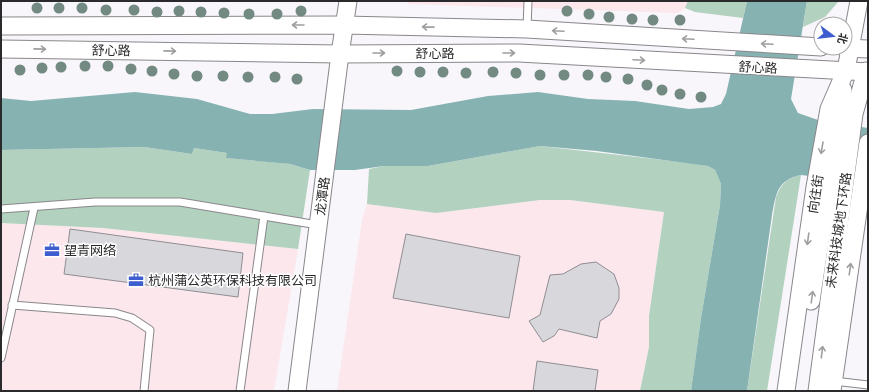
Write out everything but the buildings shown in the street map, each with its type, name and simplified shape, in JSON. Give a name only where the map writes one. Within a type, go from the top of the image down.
[{"type":"street","name":"龙潭路","points":[[297,391],[348,1]]},
{"type":"street","points":[[853,27],[859,1]]},
{"type":"street","name":"舒心路","points":[[1,26],[344,25],[527,29],[813,46]]},
{"type":"street","points":[[853,48],[868,49]]},
{"type":"street","name":"舒心路","points":[[1,49],[340,54],[520,53],[800,69],[867,70]]},
{"type":"street","points":[[841,112],[847,56]]},
{"type":"street","points":[[867,70],[868,89]]},
{"type":"street","name":"未来科技城地下环路","points":[[817,391],[829,188],[841,112],[867,70]]},
{"type":"street","name":"向往街","points":[[786,391],[829,188],[841,112]]},
{"type":"street","points":[[833,386],[868,143]]},
{"type":"street","points":[[798,391],[829,188]]},
{"type":"lane","points":[[527,29],[528,1]]},
{"type":"lane","points":[[1,209],[34,208],[95,202],[180,202],[318,225]]},
{"type":"lane","points":[[1,358],[34,208]]},
{"type":"lane","points":[[240,391],[264,216]]},
{"type":"lane","points":[[12,305],[115,313],[132,318],[150,330],[144,391]]},
{"type":"lane","points":[[833,386],[868,385]]},
{"type":"shaded area","points":[[406,1],[688,1],[685,8],[678,13],[409,4]]},
{"type":"shaded area","points":[[540,200],[570,200],[664,212],[649,316],[649,347],[640,391],[337,391],[362,220],[367,204],[436,213]]},
{"type":"shaded area","points":[[1,223],[103,228],[298,249],[274,391],[1,391]]},
{"type":"green space","points":[[688,1],[747,1],[743,18],[695,12],[685,8]]},
{"type":"green space","points":[[807,1],[839,1],[826,16],[813,16],[813,22],[803,27]]},
{"type":"green space","points":[[540,146],[690,163],[708,166],[715,170],[721,184],[720,205],[701,318],[691,391],[640,391],[649,347],[649,316],[664,212],[570,200],[540,200],[436,213],[367,204],[369,169],[384,166],[428,166]]},
{"type":"green space","points":[[144,147],[192,154],[194,148],[227,153],[227,158],[290,164],[310,170],[298,249],[103,228],[1,223],[1,150]]},
{"type":"green space","points":[[801,175],[767,391],[747,391],[776,197],[780,188],[785,182]]},
{"type":"water","points":[[747,1],[807,1],[791,99],[798,113],[821,121],[868,128],[868,183],[801,175],[787,180],[779,189],[772,215],[747,391],[691,391],[701,318],[720,205],[721,184],[715,170],[708,166],[597,151],[540,146],[428,166],[384,166],[355,170],[310,170],[290,164],[226,158],[227,153],[194,148],[192,154],[144,147],[1,150],[1,98],[31,101],[135,92],[197,99],[250,114],[272,114],[313,109],[411,110],[488,96],[538,92],[588,99],[635,101],[689,109],[713,107],[721,104],[726,94]]},
{"type":"place","name":"望青网络","points":[[52,250]]},
{"type":"place","name":"杭州蒲公英环保科技有限公司","points":[[136,280]]}]
